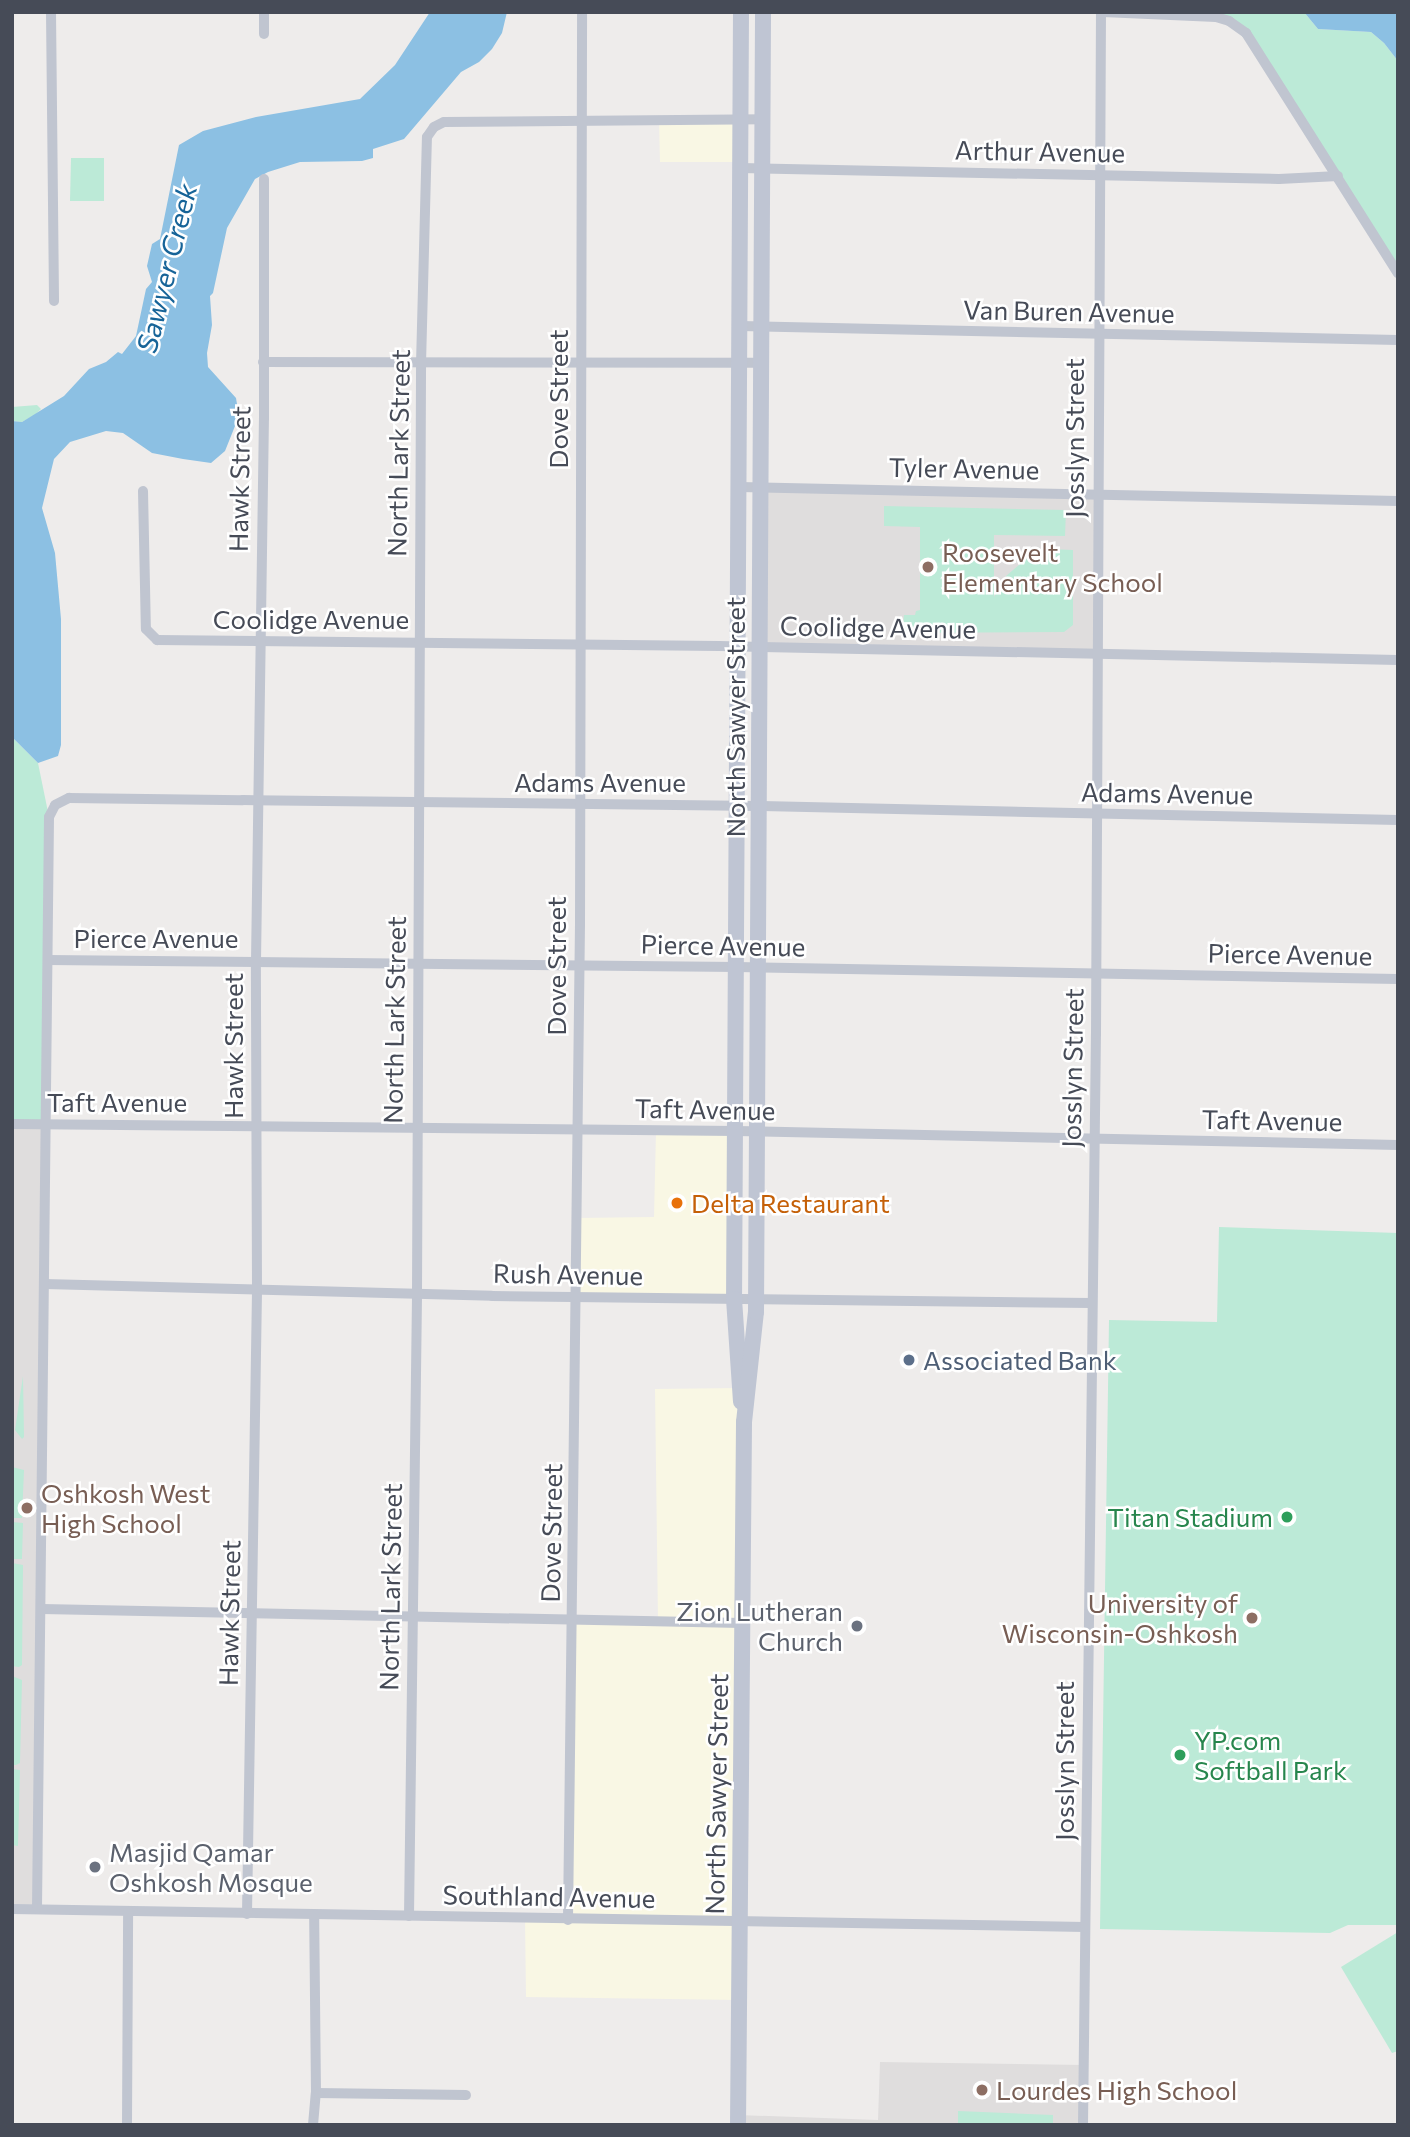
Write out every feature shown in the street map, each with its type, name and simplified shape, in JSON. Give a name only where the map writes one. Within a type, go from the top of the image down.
[{"type":"street","points":[[51,12],[54,301]]},
{"type":"street","points":[[264,12],[264,34]]},
{"type":"street","name":"Dove Street","points":[[568,1920],[579,965],[582,12]]},
{"type":"street","name":"North Sawyer Street","points":[[741,12],[734,1299],[744,1422]]},
{"type":"street","name":"North Sawyer Street","points":[[738,2125],[744,1422],[756,1299],[763,12]]},
{"type":"street","points":[[1102,12],[1216,18],[1236,25],[1246,33],[1271,68],[1398,273]]},
{"type":"street","name":"Josslyn Street","points":[[1083,2125],[1096,974],[1102,12]]},
{"type":"street","points":[[581,118],[762,119]]},
{"type":"street","name":"North Lark Street","points":[[409,1916],[417,1293],[424,171],[428,137],[434,127],[444,122],[581,118]]},
{"type":"street","name":"Arthur Avenue","points":[[741,168],[1279,178],[1338,176]]},
{"type":"street","name":"Hawk Street","points":[[247,1914],[257,1289],[256,961],[264,179]]},
{"type":"street","name":"Van Buren Avenue","points":[[740,326],[1398,340]]},
{"type":"street","points":[[263,362],[762,363]]},
{"type":"street","name":"Tyler Avenue","points":[[739,487],[1398,501]]},
{"type":"street","name":"Coolidge Avenue","points":[[143,491],[146,629],[148,635],[157,640],[760,647],[1398,660]]},
{"type":"street","name":"Adams Avenue","points":[[48,960],[49,817],[55,805],[69,798],[758,806],[1398,820]]},
{"type":"street","points":[[37,1909],[48,960]]},
{"type":"street","name":"Pierce Avenue","points":[[48,960],[759,967],[1398,979]]},
{"type":"street","name":"Taft Avenue","points":[[12,1124],[736,1131],[1398,1145]]},
{"type":"street","name":"Rush Avenue","points":[[45,1284],[576,1297],[1091,1303]]},
{"type":"street","points":[[42,1608],[742,1623]]},
{"type":"street","name":"Southland Avenue","points":[[12,1909],[1085,1927]]},
{"type":"street","points":[[127,2125],[128,1911]]},
{"type":"street","points":[[313,2125],[316,2093],[314,1915]]},
{"type":"street","points":[[316,2093],[466,2095]]},
{"type":"shaded area","points":[[659,118],[741,119],[741,162],[660,162]]},
{"type":"shaded area","name":"Roosevelt Elementary School","points":[[760,487],[1097,494],[1095,654],[760,647]]},
{"type":"shaded area","name":"Oshkosh West High School","points":[[12,1124],[45,1124],[37,1909],[12,1909]]},
{"type":"shaded area","points":[[656,1131],[736,1131],[734,1299],[576,1297],[577,1218],[654,1217]]},
{"type":"shaded area","points":[[739,1388],[739,2000],[526,1997],[525,1919],[567,1920],[572,1619],[658,1621],[655,1389]]},
{"type":"shaded area","name":"Lourdes High School","points":[[880,2062],[1084,2065],[1083,2125],[738,2125],[738,2115],[878,2120]]},
{"type":"green space","points":[[1103,12],[1304,12],[1318,29],[1371,32],[1384,43],[1398,61],[1398,273],[1271,68],[1229,21]]},
{"type":"green space","points":[[71,158],[104,158],[104,201],[70,201]]},
{"type":"green space","points":[[37,405],[41,409],[36,414],[22,422],[12,421],[12,407]]},
{"type":"green space","points":[[884,506],[1066,510],[1065,536],[994,535],[994,597],[1006,576],[1026,559],[1049,549],[1073,550],[1073,625],[1064,632],[902,633],[904,615],[915,615],[916,611],[920,610],[920,527],[884,526]]},
{"type":"green space","points":[[12,737],[38,763],[49,817],[45,1124],[12,1124]]},
{"type":"green space","name":"University of Wisconsin-Oshkosh","points":[[1219,1227],[1398,1233],[1398,1925],[1348,1925],[1330,1933],[1100,1929],[1109,1320],[1217,1322]]},
{"type":"green space","points":[[23,1376],[24,1437],[22,1439],[15,1430]]},
{"type":"green space","points":[[12,1467],[24,1470],[22,1518],[12,1518]]},
{"type":"green space","points":[[12,1522],[23,1523],[22,1559],[12,1559]]},
{"type":"green space","points":[[12,1563],[23,1565],[22,1665],[19,1667],[12,1666]]},
{"type":"green space","points":[[12,1676],[22,1680],[20,1763],[16,1765],[12,1765]]},
{"type":"green space","points":[[12,1769],[20,1770],[18,1846],[12,1845]]},
{"type":"green space","points":[[1398,1932],[1398,2051],[1392,2053],[1341,1967]]},
{"type":"green space","points":[[958,2111],[1053,2115],[1053,2125],[958,2125]]},
{"type":"water","name":"Sawyer Creek","points":[[430,12],[507,12],[502,33],[492,49],[479,62],[461,72],[404,139],[373,149],[373,158],[362,161],[300,162],[268,172],[255,179],[227,228],[213,293],[210,296],[212,325],[207,353],[208,367],[236,398],[239,416],[225,451],[211,463],[183,459],[152,453],[123,433],[106,431],[70,442],[54,459],[42,508],[55,553],[61,619],[61,745],[58,756],[38,763],[12,737],[12,421],[22,422],[64,396],[89,369],[106,362],[118,352],[122,354],[136,336],[146,289],[152,282],[147,266],[152,244],[160,239],[179,145],[203,131],[256,117],[360,99],[395,65]]},
{"type":"water","points":[[1304,12],[1398,12],[1398,61],[1371,32],[1318,29]]},
{"type":"place","name":"Roosevelt Elementary School","points":[[928,567]]},
{"type":"place","name":"Delta Restaurant","points":[[677,1203]]},
{"type":"place","name":"Associated Bank","points":[[909,1360]]},
{"type":"place","name":"Oshkosh West High School","points":[[27,1508]]},
{"type":"place","name":"Titan Stadium","points":[[1287,1517]]},
{"type":"place","name":"University of Wisconsin-Oshkosh","points":[[1252,1618]]},
{"type":"place","name":"Zion Lutheran Church","points":[[857,1626]]},
{"type":"place","name":"YP.com Softball Park","points":[[1180,1755]]},
{"type":"place","name":"Masjid Qamar Oshkosh Mosque","points":[[95,1867]]},
{"type":"place","name":"Lourdes High School","points":[[982,2090]]}]
